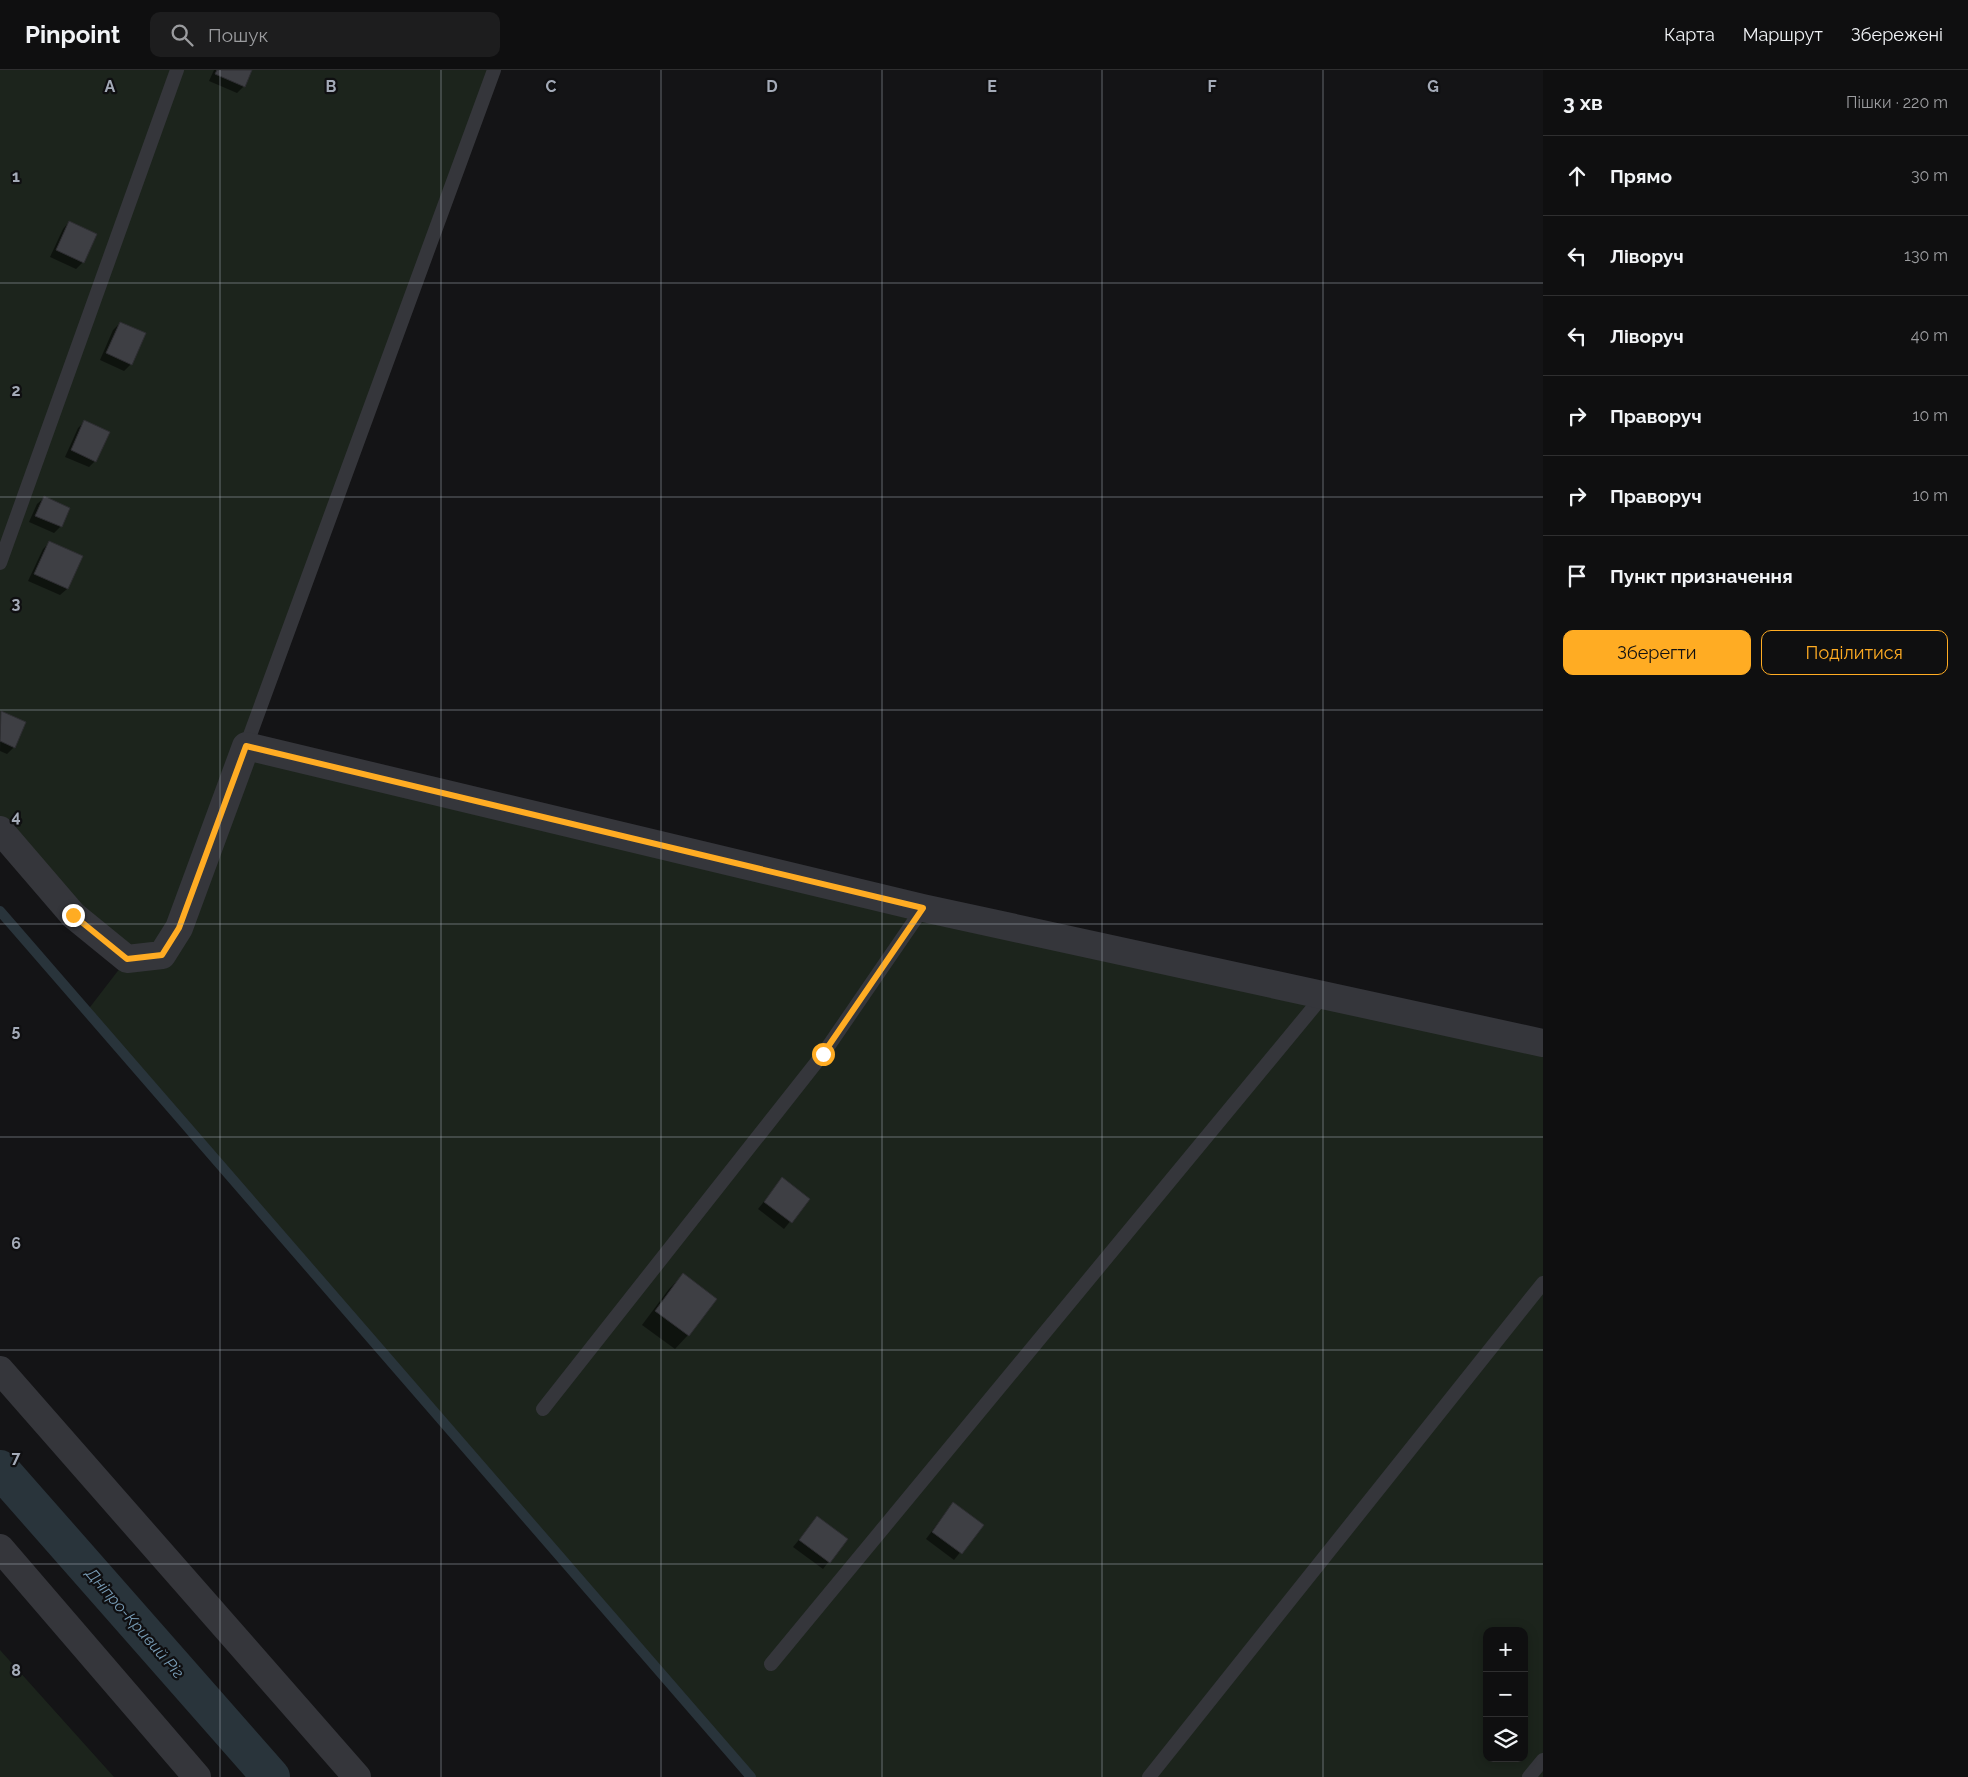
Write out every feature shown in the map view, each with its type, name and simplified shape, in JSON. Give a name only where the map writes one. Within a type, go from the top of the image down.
[{"type":"street","points":[[0,830],[73,915],[127,959],[162,955],[179,928],[246,746],[923,908],[1543,1044]]},
{"type":"street","points":[[0,1370],[357,1777]]},
{"type":"street","points":[[0,1548],[197,1777]]},
{"type":"lane","points":[[0,563],[176,70]]},
{"type":"lane","points":[[246,746],[494,70]]},
{"type":"lane","points":[[543,1409],[823,1054],[923,908]]},
{"type":"lane","points":[[771,1664],[1322,997]]},
{"type":"lane","points":[[1149,1777],[1543,1283]]},
{"type":"lane","points":[[1529,1777],[1543,1760]]},
{"type":"shaded area","points":[[0,70],[494,70],[246,746],[1543,1043],[1543,1777],[751,1777],[87,1011],[127,959],[0,830]]},
{"type":"shaded area","points":[[0,1650],[114,1777],[0,1777]]},
{"type":"building","points":[[217,70],[252,70],[245,87],[215,74]]},
{"type":"building","points":[[69,221],[97,234],[84,263],[56,250]]},
{"type":"building","points":[[120,322],[146,333],[132,365],[106,353]]},
{"type":"building","points":[[84,420],[110,432],[96,462],[71,450]]},
{"type":"building","points":[[44,496],[70,508],[62,527],[35,516]]},
{"type":"building","points":[[49,541],[83,556],[68,589],[34,574]]},
{"type":"building","points":[[1,711],[26,722],[15,748],[0,741]]},
{"type":"building","points":[[782,1177],[810,1199],[792,1223],[764,1202]]},
{"type":"building","points":[[683,1273],[717,1299],[689,1336],[655,1311]]},
{"type":"building","points":[[953,1502],[984,1525],[962,1554],[932,1532]]},
{"type":"building","points":[[817,1516],[848,1539],[830,1563],[799,1540]]},
{"type":"waterway","points":[[0,911],[751,1777]]},
{"type":"waterway","name":"Дніпро-Кривий Ріг","points":[[0,1469],[271,1777]]},
{"type":"route","points":[[73,915],[127,959],[162,955],[179,928],[246,746],[923,908],[823,1054]]}]
